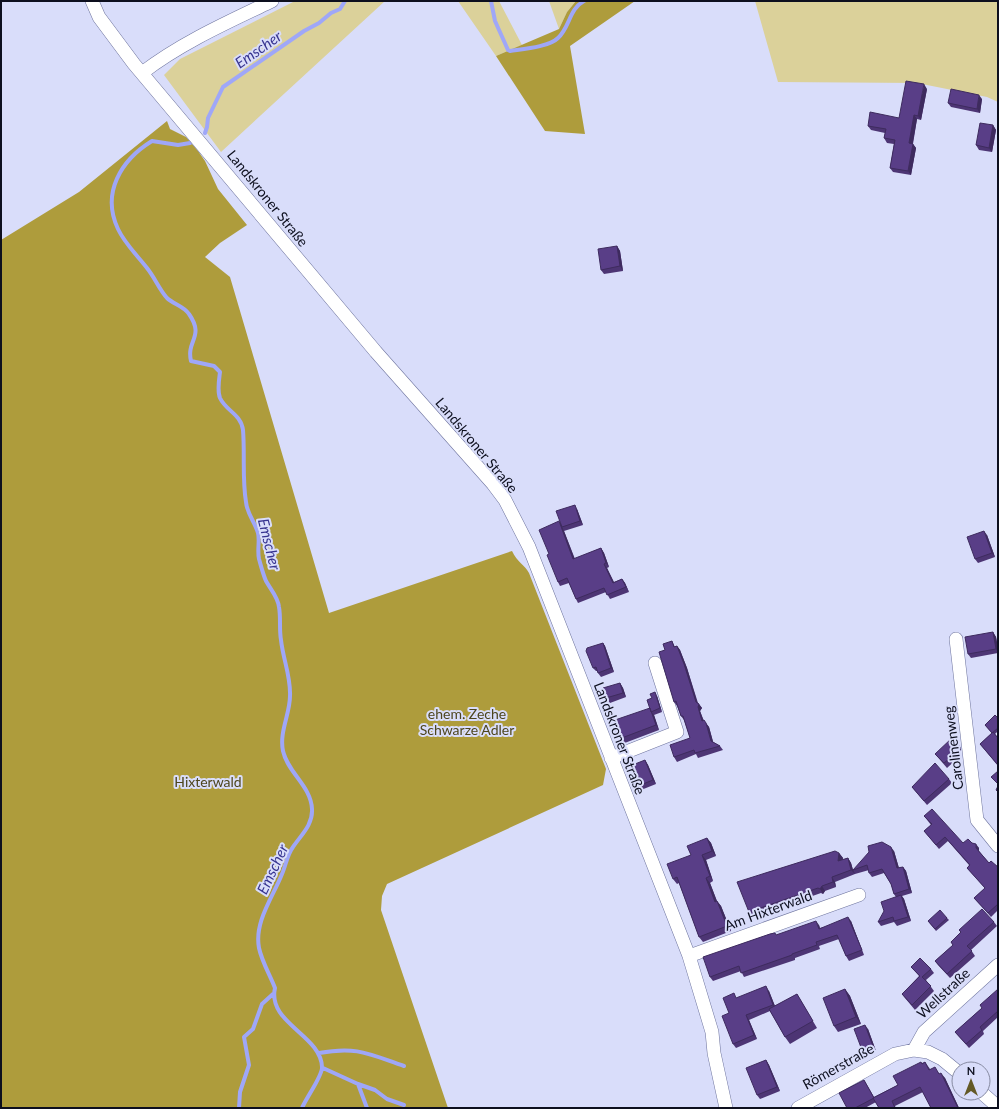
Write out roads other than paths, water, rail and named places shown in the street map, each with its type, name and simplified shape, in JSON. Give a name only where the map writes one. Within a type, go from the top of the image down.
[{"type":"street","name":"Landskroner Straße","points":[[92,1],[99,17],[115,40],[142,73],[356,328],[505,500],[529,547],[689,956],[712,1032],[714,1054],[726,1108]]},
{"type":"street","points":[[142,73],[156,62],[183,46],[272,1]]},
{"type":"street","name":"Carolinenweg","points":[[956,640],[977,820],[998,846]]},
{"type":"street","points":[[611,758],[677,732],[655,663]]},
{"type":"street","name":"Am Hixterwald","points":[[689,956],[859,895]]},
{"type":"street","name":"Wellstraße","points":[[914,1050],[924,1032],[998,964]]},
{"type":"street","points":[[914,1050],[928,1052],[942,1059],[951,1066]]},
{"type":"street","name":"Römerstraße","points":[[798,1108],[895,1054],[914,1050]]},
{"type":"waterway","name":"Emscher","points":[[205,133],[208,118],[223,87],[304,31],[319,23],[331,13],[340,9],[345,1]]},
{"type":"waterway","name":"Emscher","points":[[491,1],[495,21],[508,50],[510,51],[536,47],[549,44],[554,41],[562,34],[572,13],[579,4],[584,1]]},
{"type":"waterway","name":"Emscher","points":[[190,143],[178,145],[152,141],[131,158],[123,168],[113,190],[113,216],[124,240],[150,272],[167,298],[187,311],[189,314],[195,328],[190,354],[191,361],[214,366],[220,372],[218,389],[220,398],[242,425],[244,448],[244,484],[247,506],[258,533],[258,556],[263,573],[278,603],[280,615],[280,636],[290,689],[290,703],[282,737],[283,751],[290,766],[308,793],[312,809],[309,825],[289,853],[282,874],[265,910],[259,929],[258,938],[262,958],[275,988],[275,1000],[279,1011],[286,1020],[313,1046],[319,1056],[322,1067],[322,1071],[302,1108]]},
{"type":"waterway","name":"Emscher","points":[[239,1108],[240,1092],[249,1065],[244,1037],[253,1029],[262,1004],[273,994]]},
{"type":"waterway","points":[[319,1053],[343,1050],[363,1052],[404,1066]]},
{"type":"waterway","points":[[323,1068],[358,1084],[367,1108]]},
{"type":"waterway","points":[[358,1084],[375,1090],[387,1099],[404,1105]]},
{"type":"park label","name":"ehem. Zeche Schwarze Adler","points":[[467,722]]},
{"type":"park label","name":"Hixterwald","points":[[208,781]]}]
